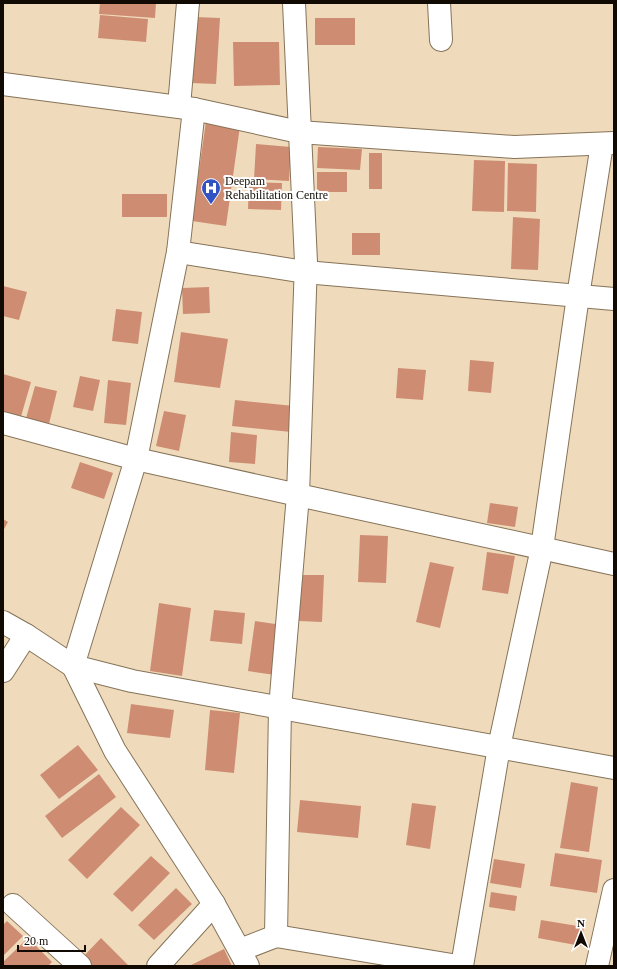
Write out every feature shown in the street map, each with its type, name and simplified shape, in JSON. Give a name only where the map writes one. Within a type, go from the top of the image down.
[{"type":"street","points":[[188,3],[187,108],[178,252],[136,459],[73,666],[114,751],[214,904],[244,958],[276,936],[458,966]]},
{"type":"street","points":[[276,936],[280,708],[298,496],[306,272],[294,3]]},
{"type":"street","points":[[439,3],[441,40]]},
{"type":"street","points":[[3,84],[187,108],[299,132],[514,147],[608,143],[578,296],[542,548],[499,747],[462,966]]},
{"type":"street","points":[[178,252],[306,272],[614,299]]},
{"type":"street","points":[[3,423],[136,459],[298,496],[614,564]]},
{"type":"street","points":[[3,622],[26,635],[73,666],[132,681],[614,768]]},
{"type":"street","points":[[3,671],[26,635]]},
{"type":"street","points":[[597,966],[614,890]]},
{"type":"street","points":[[158,966],[214,904]]},
{"type":"street","points":[[13,906],[80,966]]},
{"type":"building","points":[[100,3],[156,3],[155,18],[99,14]]},
{"type":"building","points":[[100,15],[148,19],[146,42],[98,38]]},
{"type":"building","points":[[195,17],[220,18],[216,84],[191,83]]},
{"type":"building","points":[[315,18],[355,18],[355,45],[315,45]]},
{"type":"building","points":[[233,42],[279,42],[280,85],[234,86]]},
{"type":"building","points":[[206,121],[240,126],[226,226],[192,221]]},
{"type":"building","points":[[256,144],[291,147],[289,181],[254,179]]},
{"type":"building","points":[[318,147],[362,149],[360,170],[317,168]]},
{"type":"building","points":[[369,153],[382,153],[382,189],[369,189]]},
{"type":"building","points":[[474,160],[505,161],[504,212],[472,211]]},
{"type":"building","points":[[508,163],[537,164],[536,212],[507,211]]},
{"type":"building","points":[[317,172],[347,172],[347,192],[317,192]]},
{"type":"building","points":[[249,182],[282,183],[281,210],[248,209]]},
{"type":"building","points":[[122,194],[167,194],[167,217],[122,217]]},
{"type":"building","points":[[513,217],[540,219],[538,270],[511,269]]},
{"type":"building","points":[[352,233],[380,233],[380,255],[352,255]]},
{"type":"building","points":[[3,286],[27,292],[19,320],[3,316]]},
{"type":"building","points":[[209,287],[210,313],[183,314],[182,288]]},
{"type":"building","points":[[116,309],[142,312],[138,344],[112,341]]},
{"type":"building","points":[[181,332],[228,339],[220,388],[174,382]]},
{"type":"building","points":[[470,360],[494,362],[491,393],[468,391]]},
{"type":"building","points":[[398,368],[426,370],[423,400],[396,398]]},
{"type":"building","points":[[3,374],[31,382],[20,420],[3,415]]},
{"type":"building","points":[[80,376],[100,380],[93,411],[73,407]]},
{"type":"building","points":[[108,380],[131,383],[126,425],[104,423]]},
{"type":"building","points":[[35,386],[57,391],[48,428],[25,422]]},
{"type":"building","points":[[235,400],[294,406],[291,432],[232,426]]},
{"type":"building","points":[[164,411],[186,415],[179,451],[156,446]]},
{"type":"building","points":[[231,432],[257,435],[255,464],[229,462]]},
{"type":"building","points":[[80,462],[113,473],[104,499],[71,488]]},
{"type":"building","points":[[490,503],[518,507],[515,527],[487,523]]},
{"type":"building","points":[[3,519],[8,522],[3,531]]},
{"type":"building","points":[[360,535],[388,536],[386,583],[358,582]]},
{"type":"building","points":[[487,552],[515,556],[508,594],[482,590]]},
{"type":"building","points":[[430,562],[454,567],[440,628],[416,622]]},
{"type":"building","points":[[300,575],[324,575],[322,622],[299,621]]},
{"type":"building","points":[[159,603],[191,608],[182,676],[150,671]]},
{"type":"building","points":[[214,610],[245,613],[242,644],[210,641]]},
{"type":"building","points":[[255,621],[282,625],[275,675],[248,671]]},
{"type":"building","points":[[131,704],[174,710],[170,738],[127,733]]},
{"type":"building","points":[[210,710],[240,713],[234,773],[205,770]]},
{"type":"building","points":[[78,745],[98,770],[59,799],[40,775]]},
{"type":"building","points":[[99,774],[116,797],[62,838],[45,816]]},
{"type":"building","points":[[571,782],[598,787],[589,852],[560,848]]},
{"type":"building","points":[[300,800],[361,806],[358,838],[297,832]]},
{"type":"building","points":[[412,803],[436,806],[430,849],[406,845]]},
{"type":"building","points":[[121,807],[140,825],[87,879],[68,860]]},
{"type":"building","points":[[555,853],[602,860],[597,893],[550,886]]},
{"type":"building","points":[[151,856],[170,873],[132,912],[113,894]]},
{"type":"building","points":[[494,859],[525,864],[521,888],[490,883]]},
{"type":"building","points":[[176,888],[192,904],[154,940],[138,925]]},
{"type":"building","points":[[491,892],[517,896],[515,911],[489,907]]},
{"type":"building","points":[[541,920],[584,927],[581,946],[538,938]]},
{"type":"building","points":[[7,921],[23,936],[3,956],[3,925]]},
{"type":"building","points":[[28,938],[52,962],[48,966],[3,966],[3,962]]},
{"type":"building","points":[[101,938],[129,966],[92,966],[83,957]]},
{"type":"building","points":[[224,949],[232,966],[191,966],[191,965]]},
{"type":"place","name":"Deepam Rehabilitation Centre","points":[[211,205]]}]
